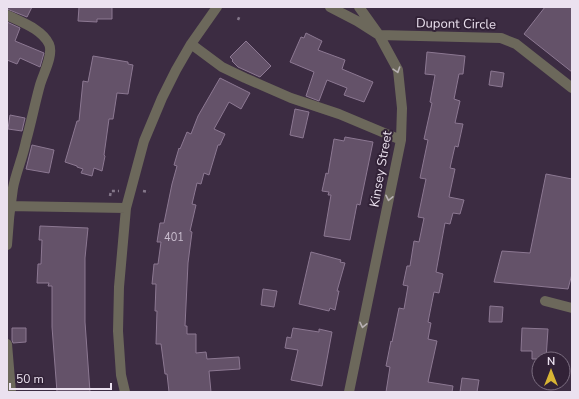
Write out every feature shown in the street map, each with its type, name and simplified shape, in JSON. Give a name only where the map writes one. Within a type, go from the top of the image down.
[{"type":"street","points":[[125,392],[121,375],[118,331],[118,287],[126,208],[144,142],[162,98],[191,44],[217,7]]},
{"type":"street","points":[[330,7],[357,21],[379,36]]},
{"type":"street","name":"Kinsey Street","points":[[349,392],[401,140],[402,108],[398,70],[379,36],[359,7]]},
{"type":"street","points":[[7,16],[35,30],[50,45],[48,62],[40,84],[26,144],[13,187],[9,206],[7,245]]},
{"type":"street","name":"Dupont Circle","points":[[379,36],[501,38],[516,44],[572,88]]},
{"type":"street","points":[[191,44],[222,67],[245,78],[291,98],[339,114],[401,140]]},
{"type":"street","points":[[9,206],[126,208]]},
{"type":"street","points":[[545,301],[572,308]]},
{"type":"street","points":[[7,344],[11,392]]},
{"type":"path","points":[[238,20],[240,15]]},
{"type":"path","points":[[110,197],[111,191],[118,191]]},
{"type":"path","points":[[142,191],[149,192]]},
{"type":"building","points":[[7,7],[32,7],[27,17],[7,9]]},
{"type":"building","points":[[79,7],[112,7],[112,19],[97,19],[97,22],[78,21]]},
{"type":"building","points":[[545,7],[572,7],[572,72],[524,34]]},
{"type":"building","points":[[7,22],[20,28],[15,41],[44,53],[40,67],[20,58],[17,64],[7,60]]},
{"type":"building","points":[[306,33],[322,41],[318,50],[345,60],[342,69],[373,82],[364,102],[344,95],[347,88],[327,80],[319,101],[306,96],[314,72],[290,62],[301,37],[304,38]]},
{"type":"building","points":[[246,41],[271,66],[260,77],[238,67],[230,57]]},
{"type":"building","points":[[427,52],[465,56],[463,74],[459,74],[454,99],[460,101],[455,123],[463,124],[458,147],[455,146],[450,168],[455,169],[449,197],[464,200],[460,214],[453,213],[450,224],[445,223],[436,272],[443,274],[439,293],[434,292],[428,322],[431,323],[428,339],[437,341],[428,382],[453,386],[452,392],[386,392],[390,367],[386,366],[391,341],[392,342],[399,308],[404,309],[408,286],[403,285],[407,266],[410,266],[414,241],[419,242],[424,218],[418,217],[426,179],[420,178],[428,140],[424,139],[432,103],[430,102],[435,75],[425,74]]},
{"type":"building","points":[[93,56],[128,62],[128,64],[133,65],[128,94],[117,93],[113,119],[109,119],[102,171],[94,168],[92,176],[81,173],[83,169],[65,162],[77,121],[79,121],[83,81],[88,82]]},
{"type":"building","points":[[491,71],[504,73],[502,87],[489,85]]},
{"type":"building","points":[[220,78],[250,93],[241,109],[229,102],[214,129],[225,134],[220,145],[218,145],[209,175],[204,173],[201,184],[197,183],[192,204],[196,205],[190,231],[192,232],[188,263],[185,326],[187,326],[187,334],[196,334],[196,353],[206,352],[207,359],[239,357],[240,369],[209,371],[211,392],[169,392],[161,344],[156,344],[156,284],[152,284],[154,264],[158,264],[161,242],[157,242],[160,223],[164,223],[177,166],[174,165],[179,148],[180,149],[187,132],[191,134],[198,116]]},
{"type":"building","points":[[295,109],[309,112],[303,138],[290,135]]},
{"type":"building","points":[[10,115],[25,118],[22,131],[8,129]]},
{"type":"building","points":[[345,137],[373,142],[360,205],[357,204],[350,240],[324,236],[331,195],[328,195],[329,192],[322,191],[326,173],[328,174],[334,139],[344,141]]},
{"type":"building","points":[[32,145],[54,150],[49,173],[26,169]]},
{"type":"building","points":[[546,174],[572,179],[572,274],[568,289],[494,282],[502,251],[530,253]]},
{"type":"building","points":[[40,226],[88,228],[85,258],[85,322],[90,392],[57,392],[52,327],[52,286],[48,286],[49,283],[37,283],[38,264],[41,264],[42,240],[39,240]]},
{"type":"building","points":[[311,252],[341,260],[340,262],[345,263],[337,291],[339,291],[335,310],[330,308],[329,311],[299,304]]},
{"type":"building","points":[[263,289],[277,291],[274,307],[261,305]]},
{"type":"building","points":[[490,306],[503,307],[502,322],[489,322]]},
{"type":"building","points":[[12,328],[26,328],[26,342],[13,343]]},
{"type":"building","points":[[293,328],[319,332],[319,329],[332,332],[322,386],[291,380],[298,350],[285,348],[287,337],[291,338]]},
{"type":"building","points":[[522,328],[548,329],[547,351],[521,351]]},
{"type":"building","points":[[462,378],[479,380],[477,392],[460,392]]}]
